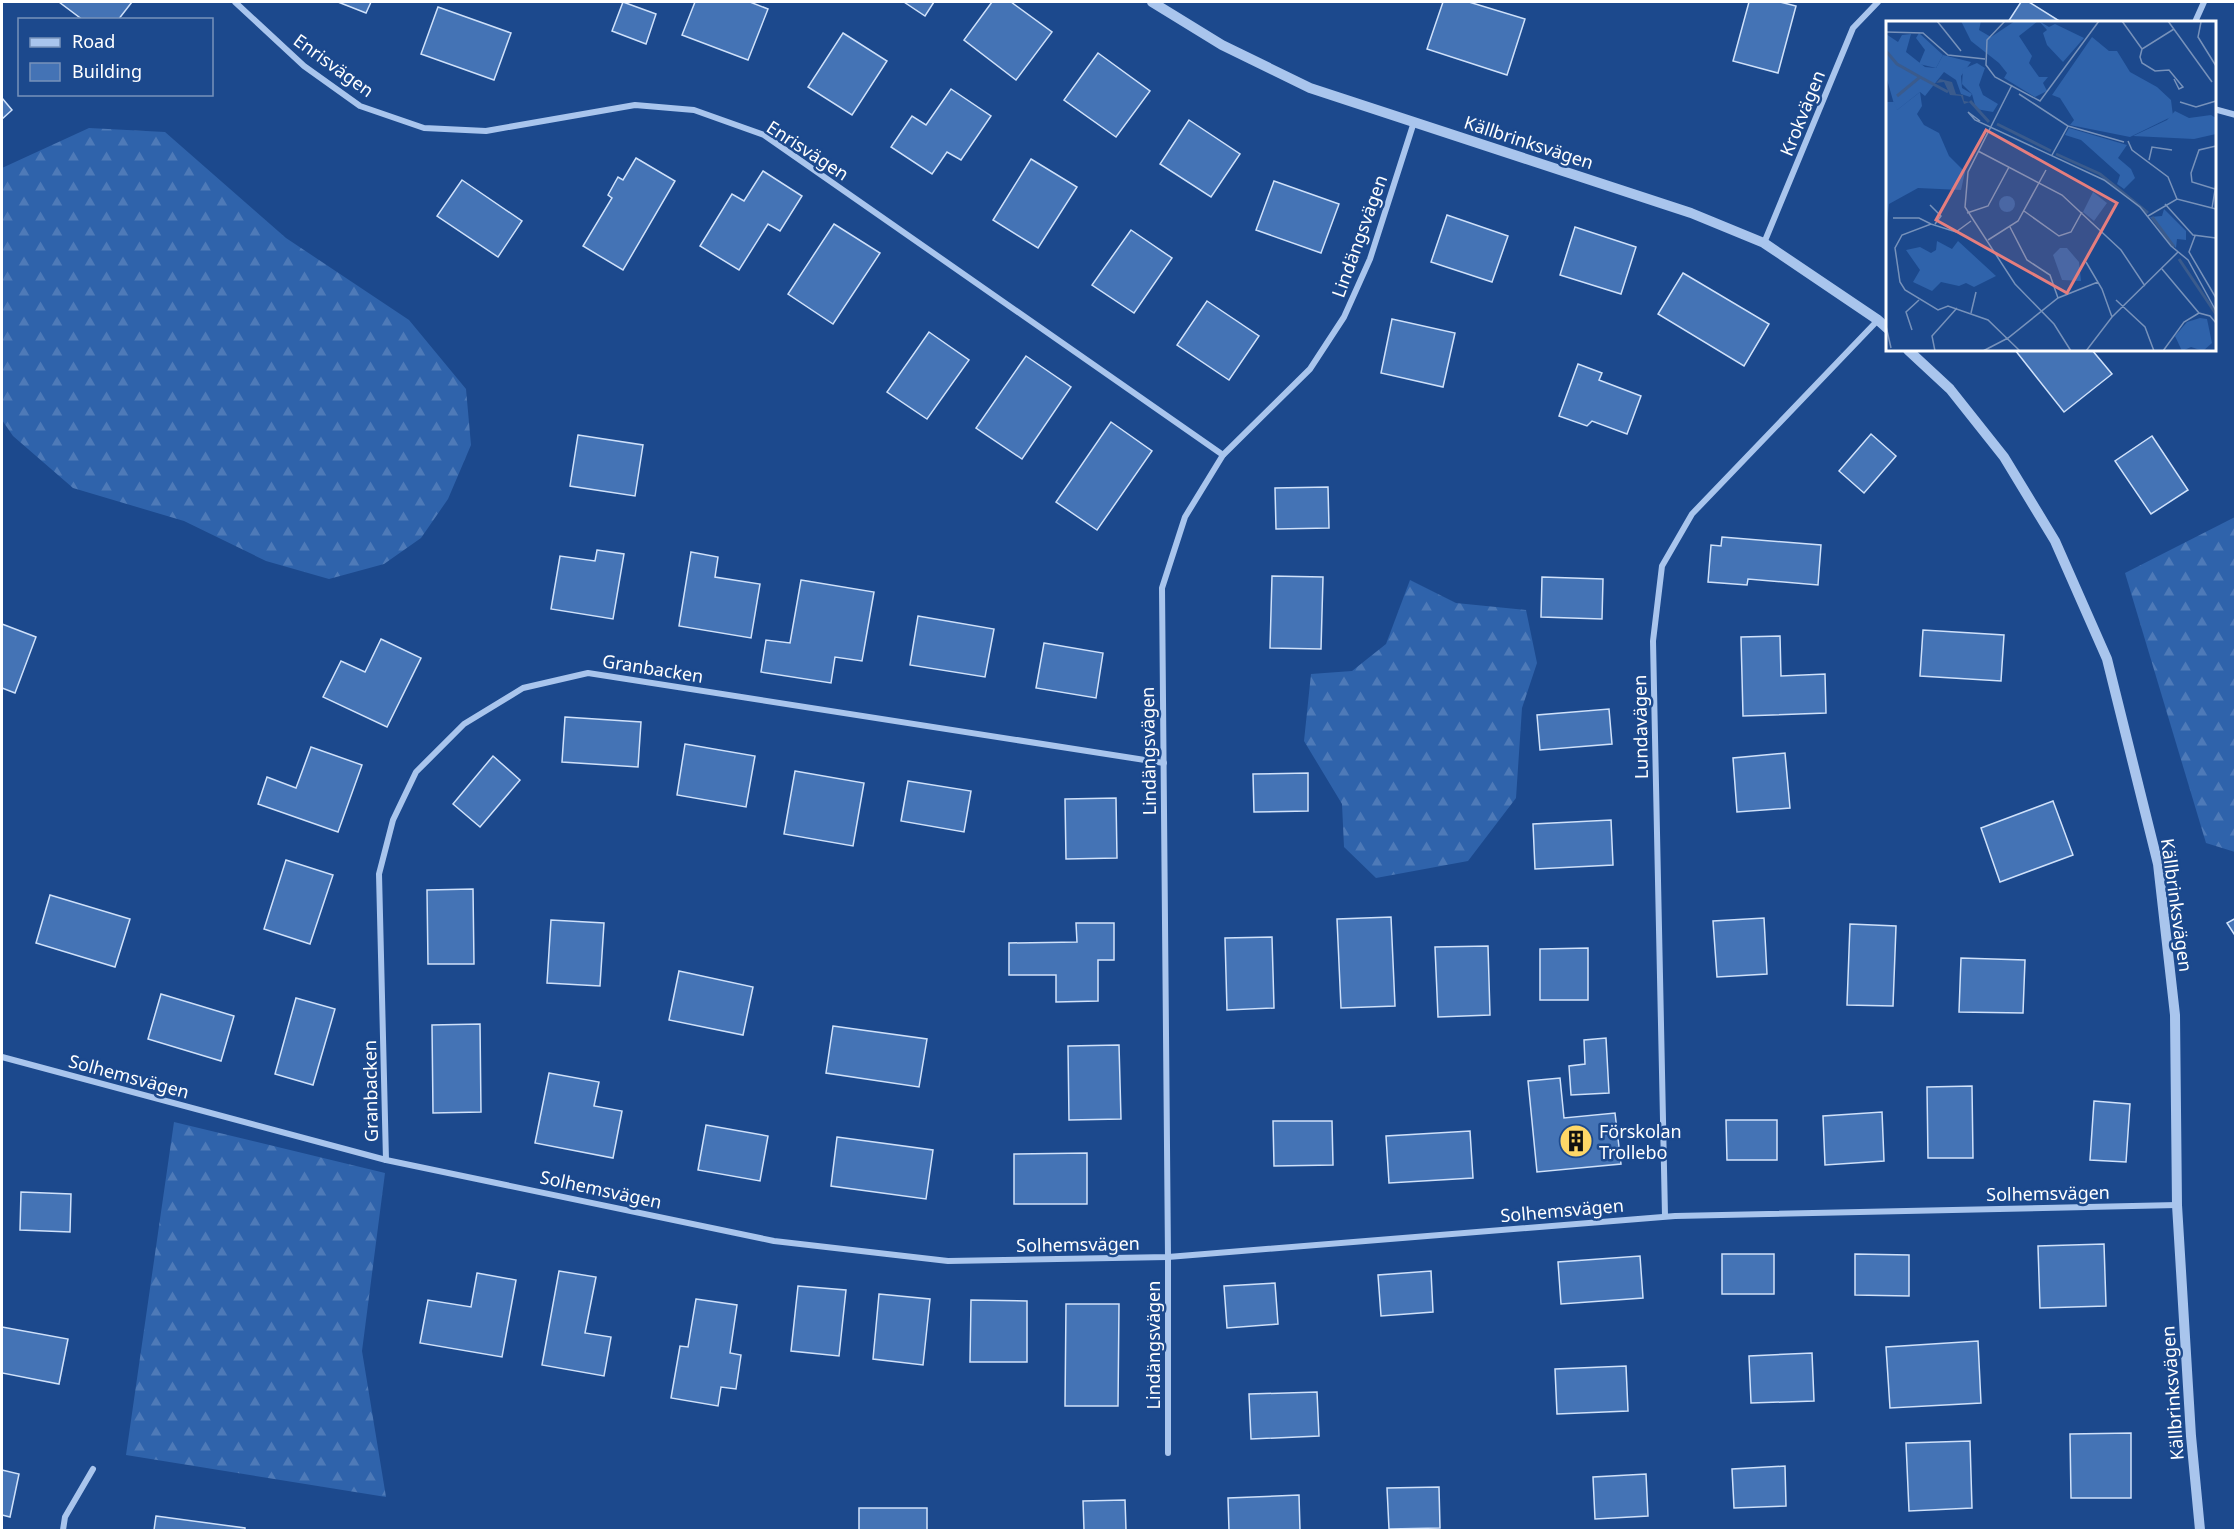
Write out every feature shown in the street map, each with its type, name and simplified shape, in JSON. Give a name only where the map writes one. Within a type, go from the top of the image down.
[{"type":"street","name":"Enrisvägen","points":[[235,2],[304,66],[360,106],[424,128],[486,131],[634,105],[694,110],[764,135],[1222,455]]},
{"type":"street","name":"Källbrinksvägen","points":[[1152,2],[1222,45],[1310,88],[1691,213],[1764,243],[1878,320],[1886,328]]},
{"type":"street","name":"Krokvägen","points":[[1764,243],[1853,28],[1878,2]]},
{"type":"street","points":[[2195,21],[2204,2]]},
{"type":"street","points":[[2216,110],[2235,115]]},
{"type":"street","name":"Lindängsvägen","points":[[1168,1453],[1162,588],[1185,517],[1222,455],[1310,369],[1344,317],[1370,260],[1414,122]]},
{"type":"street","name":"Lundavägen","points":[[1665,1216],[1653,641],[1662,566],[1692,513],[1878,320]]},
{"type":"street","name":"Källbrinksvägen","points":[[1909,351],[1950,389],[2004,457],[2055,541],[2107,659],[2158,864],[2175,1015],[2177,1205],[2191,1436],[2200,1530]]},
{"type":"street","name":"Granbacken","points":[[386,1160],[379,874],[393,820],[416,772],[464,724],[523,688],[588,673],[1164,763]]},
{"type":"street","name":"Solhemsvägen","points":[[2,1057],[386,1160],[774,1241],[948,1261],[1168,1257],[1665,1216],[2177,1205]]},
{"type":"street","points":[[63,1530],[65,1517],[93,1469]]},
{"type":"green space","points":[[89,128],[165,132],[286,238],[409,320],[466,389],[471,445],[448,499],[421,538],[384,564],[329,579],[266,561],[184,521],[73,488],[13,436],[2,420],[2,168]]},
{"type":"green space","points":[[2235,517],[2235,852],[2206,843],[2125,573]]},
{"type":"green space","points":[[1410,580],[1456,603],[1526,610],[1537,663],[1522,708],[1516,798],[1468,861],[1376,878],[1344,847],[1342,804],[1304,741],[1311,674],[1352,671],[1386,644]]},
{"type":"green space","points":[[174,1122],[385,1173],[362,1351],[386,1497],[126,1455]]},
{"type":"building","points":[[59,2],[132,2],[120,18],[80,18]]},
{"type":"building","points":[[338,2],[371,2],[366,13]]},
{"type":"building","points":[[623,2],[656,14],[646,44],[612,31]]},
{"type":"building","points":[[695,2],[750,2],[768,9],[748,60],[682,35]]},
{"type":"building","points":[[904,2],[934,2],[925,16]]},
{"type":"building","points":[[992,2],[1011,2],[1052,32],[1016,80],[964,40]]},
{"type":"building","points":[[1443,2],[1469,2],[1525,19],[1507,75],[1427,49]]},
{"type":"building","points":[[1749,2],[1780,2],[1796,6],[1778,73],[1733,61]]},
{"type":"building","points":[[2021,2],[2029,2],[2059,21],[2009,21]]},
{"type":"building","points":[[438,7],[511,33],[494,80],[421,54]]},
{"type":"building","points":[[843,33],[887,61],[852,115],[808,87]]},
{"type":"building","points":[[1098,53],[1150,91],[1116,137],[1064,100]]},
{"type":"building","points":[[951,89],[991,116],[961,160],[947,152],[932,174],[891,147],[912,116],[926,125]]},
{"type":"building","points":[[2,98],[12,110],[2,119]]},
{"type":"building","points":[[1189,120],[1240,154],[1211,197],[1160,164]]},
{"type":"building","points":[[636,158],[675,181],[623,270],[583,246],[612,198],[608,195],[618,177],[623,180]]},
{"type":"building","points":[[1031,159],[1077,187],[1038,248],[993,220]]},
{"type":"building","points":[[763,171],[802,196],[780,231],[768,224],[739,270],[700,246],[732,194],[744,201]]},
{"type":"building","points":[[462,180],[522,221],[498,257],[437,216]]},
{"type":"building","points":[[1274,181],[1339,204],[1321,253],[1256,230]]},
{"type":"building","points":[[1447,215],[1508,236],[1492,282],[1431,262]]},
{"type":"building","points":[[834,224],[880,253],[833,324],[788,294]]},
{"type":"building","points":[[1575,227],[1636,247],[1621,294],[1560,275]]},
{"type":"building","points":[[1131,230],[1172,258],[1134,313],[1092,285]]},
{"type":"building","points":[[1683,273],[1769,324],[1744,366],[1658,314]]},
{"type":"building","points":[[1207,301],[1259,336],[1229,380],[1177,345]]},
{"type":"building","points":[[1392,319],[1455,333],[1443,387],[1381,373]]},
{"type":"building","points":[[929,332],[969,360],[927,419],[887,392]]},
{"type":"building","points":[[2016,351],[2093,351],[2112,374],[2064,412]]},
{"type":"building","points":[[1026,356],[1071,387],[1022,459],[976,428]]},
{"type":"building","points":[[1578,364],[1602,373],[1599,380],[1641,396],[1627,434],[1592,421],[1587,426],[1559,416]]},
{"type":"building","points":[[1111,422],[1152,451],[1097,530],[1056,502]]},
{"type":"building","points":[[1871,434],[1896,456],[1864,493],[1839,471]]},
{"type":"building","points":[[578,435],[643,445],[635,496],[570,486]]},
{"type":"building","points":[[2152,436],[2188,490],[2151,514],[2115,461]]},
{"type":"building","points":[[1328,487],[1329,528],[1276,529],[1275,488]]},
{"type":"building","points":[[1722,537],[1821,545],[1818,585],[1748,579],[1747,585],[1708,582],[1711,545],[1721,546]]},
{"type":"building","points":[[597,550],[624,554],[613,619],[551,609],[560,556],[595,561]]},
{"type":"building","points":[[691,552],[718,557],[715,577],[760,584],[751,638],[679,626]]},
{"type":"building","points":[[1272,576],[1323,577],[1321,649],[1270,648]]},
{"type":"building","points":[[1542,577],[1603,579],[1602,619],[1541,617]]},
{"type":"building","points":[[801,580],[874,592],[862,661],[835,657],[831,683],[761,672],[766,640],[790,643]]},
{"type":"building","points":[[918,616],[994,629],[985,677],[910,665]]},
{"type":"building","points":[[2,624],[36,637],[15,693],[2,688]]},
{"type":"building","points":[[1923,630],[2004,635],[2001,681],[1920,676]]},
{"type":"building","points":[[1780,636],[1781,676],[1825,674],[1826,713],[1743,716],[1741,637]]},
{"type":"building","points":[[381,639],[421,658],[387,727],[323,697],[341,661],[365,672]]},
{"type":"building","points":[[1044,643],[1103,653],[1096,698],[1036,688]]},
{"type":"building","points":[[1609,709],[1612,744],[1540,750],[1537,715]]},
{"type":"building","points":[[565,717],[641,722],[638,767],[562,762]]},
{"type":"building","points":[[685,744],[755,756],[746,807],[677,795]]},
{"type":"building","points":[[311,747],[362,765],[338,832],[258,804],[267,777],[296,788]]},
{"type":"building","points":[[1785,753],[1790,808],[1737,812],[1733,758]]},
{"type":"building","points":[[493,756],[520,780],[480,827],[453,804]]},
{"type":"building","points":[[795,771],[864,783],[853,846],[784,834]]},
{"type":"building","points":[[1308,773],[1308,811],[1254,812],[1253,774]]},
{"type":"building","points":[[908,781],[971,791],[964,832],[901,821]]},
{"type":"building","points":[[1116,798],[1117,858],[1066,859],[1065,799]]},
{"type":"building","points":[[2053,801],[2073,855],[2000,882],[1981,828]]},
{"type":"building","points":[[1611,820],[1613,865],[1535,869],[1533,824]]},
{"type":"building","points":[[286,860],[333,875],[310,944],[264,929]]},
{"type":"building","points":[[473,889],[474,964],[428,964],[427,890]]},
{"type":"building","points":[[50,895],[130,919],[115,967],[36,943]]},
{"type":"building","points":[[1391,917],[1395,1006],[1341,1008],[1337,919]]},
{"type":"building","points":[[1764,918],[1767,974],[1717,977],[1713,921]]},
{"type":"building","points":[[2236,918],[2236,937],[2227,923]]},
{"type":"building","points":[[551,920],[604,923],[600,986],[547,983]]},
{"type":"building","points":[[1076,923],[1114,923],[1114,960],[1098,960],[1098,1001],[1056,1002],[1056,975],[1009,975],[1009,943],[1077,942]]},
{"type":"building","points":[[1850,924],[1896,926],[1893,1006],[1847,1005]]},
{"type":"building","points":[[1272,937],[1274,1008],[1227,1010],[1225,938]]},
{"type":"building","points":[[1488,946],[1490,1015],[1438,1017],[1435,947]]},
{"type":"building","points":[[1588,948],[1588,1000],[1540,1000],[1540,949]]},
{"type":"building","points":[[1961,958],[2025,960],[2023,1013],[1959,1012]]},
{"type":"building","points":[[679,971],[753,987],[743,1035],[669,1020]]},
{"type":"building","points":[[161,994],[234,1016],[221,1061],[148,1039]]},
{"type":"building","points":[[296,998],[335,1009],[313,1085],[275,1074]]},
{"type":"building","points":[[480,1024],[481,1112],[433,1113],[432,1025]]},
{"type":"building","points":[[833,1026],[927,1039],[919,1087],[826,1073]]},
{"type":"building","points":[[1606,1038],[1609,1093],[1571,1095],[1569,1066],[1585,1064],[1584,1040]]},
{"type":"building","points":[[1119,1045],[1121,1119],[1069,1120],[1068,1046]]},
{"type":"building","points":[[549,1073],[599,1082],[594,1106],[622,1111],[613,1158],[535,1143]]},
{"type":"building","name":"Förskolan Trollebo","points":[[1560,1078],[1564,1118],[1615,1113],[1621,1164],[1537,1172],[1528,1081]]},
{"type":"building","points":[[1972,1086],[1973,1158],[1928,1158],[1927,1087]]},
{"type":"building","points":[[2094,1101],[2130,1104],[2126,1162],[2090,1160]]},
{"type":"building","points":[[1882,1112],[1884,1161],[1825,1165],[1823,1116]]},
{"type":"building","points":[[1726,1120],[1777,1120],[1777,1160],[1727,1160]]},
{"type":"building","points":[[1273,1121],[1332,1121],[1333,1165],[1274,1166]]},
{"type":"building","points":[[706,1125],[768,1136],[760,1181],[698,1170]]},
{"type":"building","points":[[1470,1131],[1473,1178],[1389,1183],[1386,1136]]},
{"type":"building","points":[[837,1137],[933,1150],[926,1199],[831,1186]]},
{"type":"building","points":[[1087,1153],[1087,1204],[1014,1204],[1014,1154]]},
{"type":"building","points":[[21,1192],[71,1194],[70,1232],[20,1230]]},
{"type":"building","points":[[2104,1244],[2106,1306],[2040,1308],[2038,1246]]},
{"type":"building","points":[[1722,1254],[1774,1254],[1774,1294],[1722,1294]]},
{"type":"building","points":[[1855,1254],[1909,1255],[1909,1296],[1855,1295]]},
{"type":"building","points":[[1640,1256],[1643,1298],[1561,1304],[1558,1262]]},
{"type":"building","points":[[559,1271],[596,1277],[585,1333],[611,1337],[604,1376],[542,1365]]},
{"type":"building","points":[[1431,1271],[1433,1312],[1381,1316],[1378,1275]]},
{"type":"building","points":[[477,1273],[516,1280],[502,1357],[420,1343],[428,1300],[471,1307]]},
{"type":"building","points":[[1275,1283],[1278,1324],[1227,1328],[1224,1286]]},
{"type":"building","points":[[798,1286],[846,1290],[839,1356],[791,1351]]},
{"type":"building","points":[[879,1294],[930,1299],[923,1365],[873,1359]]},
{"type":"building","points":[[696,1299],[737,1305],[730,1353],[741,1355],[736,1389],[721,1387],[718,1406],[671,1398],[680,1346],[688,1347]]},
{"type":"building","points":[[971,1300],[1027,1301],[1027,1362],[970,1362]]},
{"type":"building","points":[[1066,1304],[1119,1304],[1118,1406],[1065,1406]]},
{"type":"building","points":[[2,1327],[68,1339],[59,1384],[2,1373]]},
{"type":"building","points":[[1978,1341],[1981,1403],[1890,1408],[1886,1347]]},
{"type":"building","points":[[1812,1353],[1814,1401],[1751,1403],[1749,1356]]},
{"type":"building","points":[[1626,1366],[1628,1411],[1557,1414],[1555,1369]]},
{"type":"building","points":[[1317,1392],[1319,1436],[1251,1439],[1249,1394]]},
{"type":"building","points":[[2131,1433],[2131,1498],[2071,1498],[2070,1434]]},
{"type":"building","points":[[1970,1441],[1972,1508],[1909,1511],[1906,1443]]},
{"type":"building","points":[[1785,1466],[1786,1506],[1734,1508],[1732,1469]]},
{"type":"building","points":[[2,1470],[19,1474],[10,1517],[2,1515]]},
{"type":"building","points":[[1646,1474],[1648,1516],[1595,1519],[1593,1477]]},
{"type":"building","points":[[1439,1487],[1440,1528],[1389,1529],[1387,1488]]},
{"type":"building","points":[[1299,1495],[1300,1530],[1229,1530],[1228,1498]]},
{"type":"building","points":[[1125,1500],[1126,1530],[1084,1530],[1083,1501]]},
{"type":"building","points":[[859,1508],[927,1508],[927,1530],[859,1530]]},
{"type":"building","points":[[156,1516],[245,1528],[245,1530],[154,1530]]},
{"type":"place","name":"Förskolan Trollebo","points":[[1576,1141]]}]
